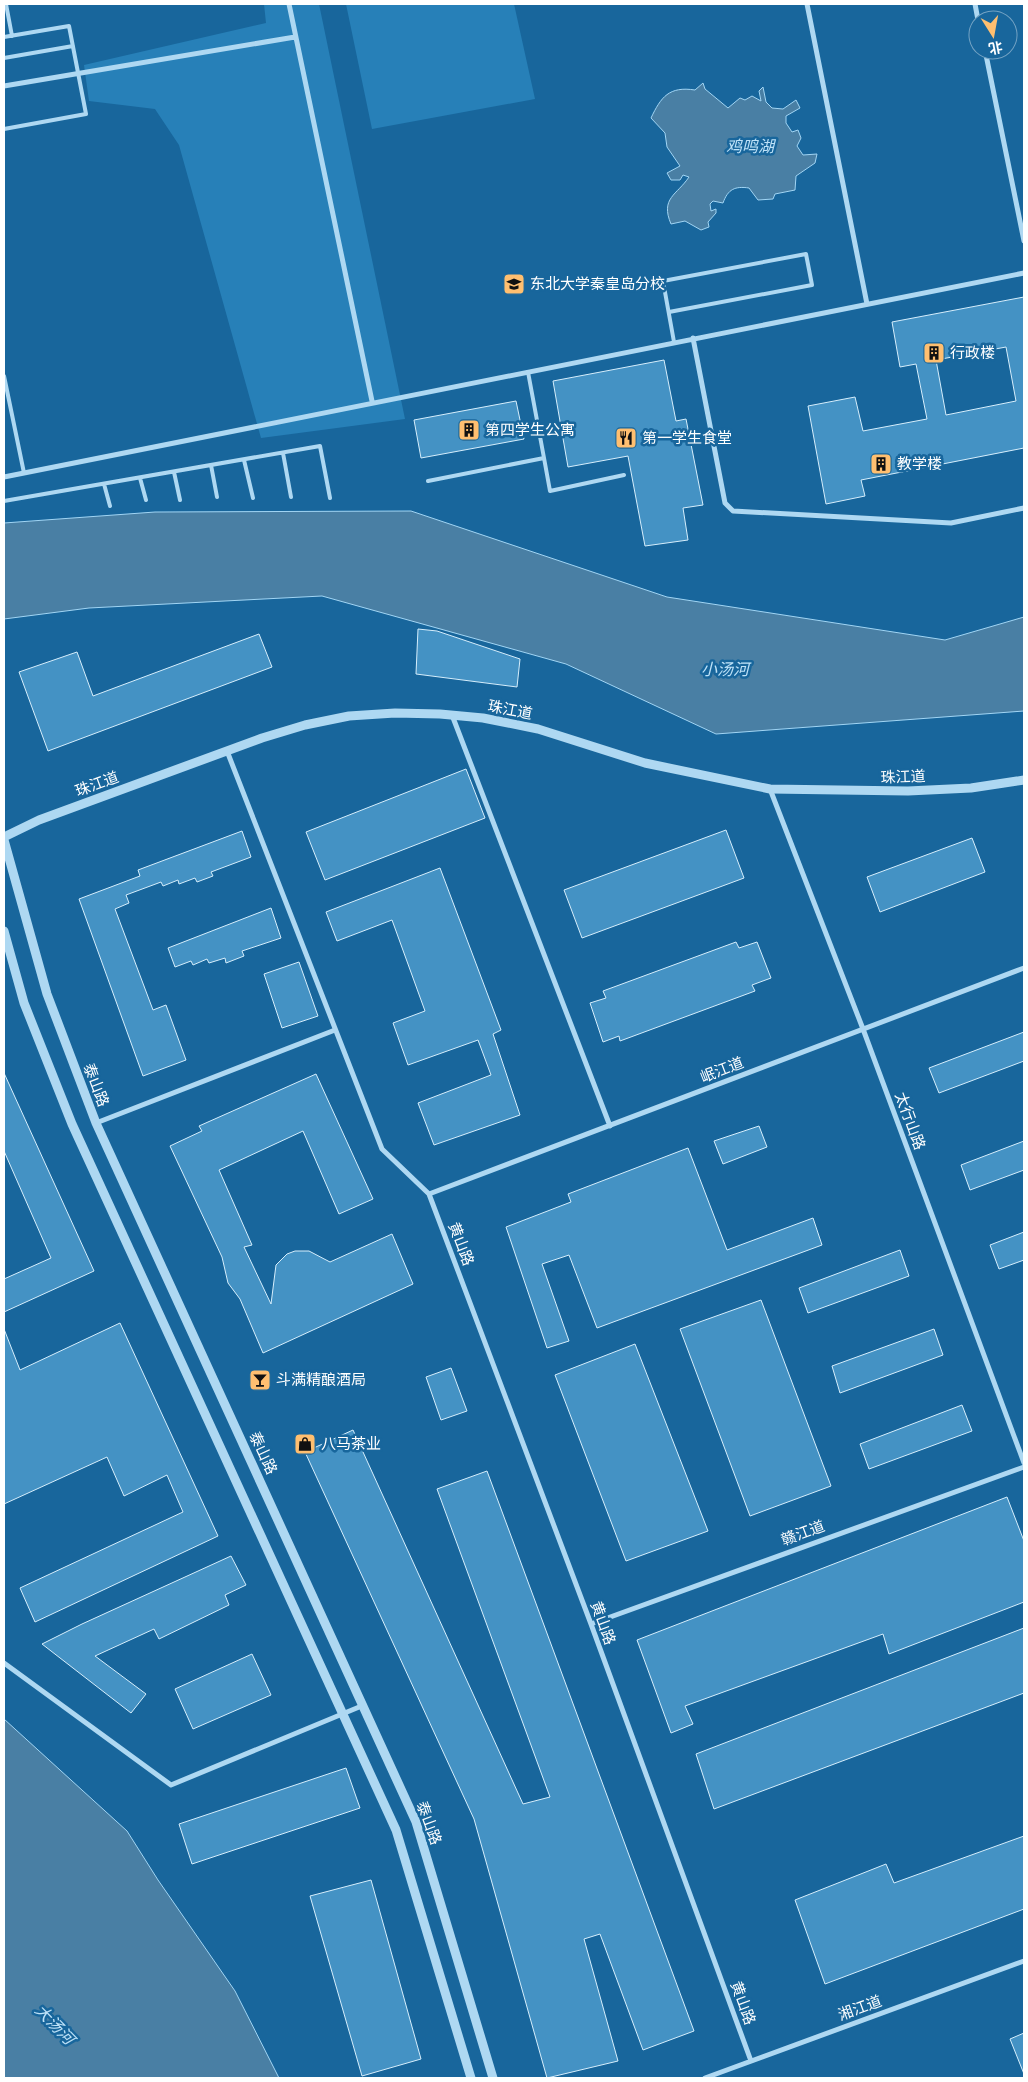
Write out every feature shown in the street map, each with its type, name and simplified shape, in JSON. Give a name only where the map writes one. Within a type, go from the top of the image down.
[{"type":"street","points":[[288,4],[372,401]]},
{"type":"street","points":[[807,4],[868,304]]},
{"type":"street","points":[[4,86],[295,37]]},
{"type":"street","points":[[987,60],[1024,241]]},
{"type":"street","points":[[4,477],[372,401],[528,372],[1024,273]]},
{"type":"street","points":[[693,338],[725,503],[733,512],[952,522],[1024,508]]},
{"type":"street","name":"珠江道","points":[[4,839],[39,820],[227,751],[305,725],[349,716],[395,713],[483,718],[538,729],[645,763],[770,789],[908,791],[971,788],[1024,780]]},
{"type":"street","points":[[452,715],[610,1126]]},
{"type":"street","points":[[227,751],[382,1149],[429,1194]]},
{"type":"street","name":"太行山路","points":[[770,789],[863,1029],[1024,1465]]},
{"type":"street","name":"泰山路","points":[[4,839],[47,994],[96,1123],[416,1822],[493,2078]]},
{"type":"street","points":[[4,931],[24,1003],[72,1124],[396,1830],[472,2078]]},
{"type":"street","name":"岷江道","points":[[429,1194],[1024,968]]},
{"type":"street","points":[[96,1123],[336,1030]]},
{"type":"street","name":"黄山路","points":[[429,1194],[591,1624],[751,2061]]},
{"type":"street","name":"赣江道","points":[[591,1624],[1024,1465]]},
{"type":"street","points":[[4,1663],[171,1785],[364,1705]]},
{"type":"street","name":"湘江道","points":[[705,2078],[1024,1961]]},
{"type":"lane","points":[[6,4],[12,36]]},
{"type":"lane","points":[[4,37],[69,26],[86,114],[4,129]]},
{"type":"lane","points":[[4,58],[73,46]]},
{"type":"lane","points":[[669,312],[812,285],[806,254],[662,281],[674,342]]},
{"type":"lane","points":[[528,372],[550,491],[624,475]]},
{"type":"lane","points":[[4,376],[24,473]]},
{"type":"lane","points":[[4,501],[320,446],[330,498]]},
{"type":"lane","points":[[283,453],[291,497]]},
{"type":"lane","points":[[428,481],[544,458]]},
{"type":"lane","points":[[244,460],[253,498]]},
{"type":"lane","points":[[210,465],[217,497]]},
{"type":"lane","points":[[174,472],[180,500]]},
{"type":"lane","points":[[140,478],[146,500]]},
{"type":"lane","points":[[104,484],[110,506]]},
{"type":"shaded area","points":[[264,4],[319,4],[405,419],[261,438],[179,145],[155,109],[89,101],[84,65],[266,23]]},
{"type":"shaded area","points":[[346,4],[514,4],[535,99],[372,129]]},
{"type":"water","name":"鸡鸣湖","points":[[703,83],[705,89],[728,108],[740,98],[745,100],[752,96],[761,101],[759,91],[763,87],[766,102],[772,108],[783,109],[796,100],[800,108],[786,116],[786,123],[792,132],[798,130],[801,138],[797,146],[803,155],[817,154],[815,163],[796,176],[795,190],[775,194],[773,199],[758,200],[749,188],[736,188],[727,194],[723,203],[713,201],[710,204],[711,211],[716,209],[716,213],[708,222],[709,227],[701,230],[685,221],[671,224],[667,208],[669,202],[689,177],[683,175],[680,180],[671,180],[667,173],[680,166],[667,147],[665,133],[651,118],[658,104],[667,95],[679,90],[695,90]]},
{"type":"water","name":"小汤河","points":[[411,511],[667,597],[945,640],[1024,617],[1024,711],[716,734],[566,664],[322,596],[89,608],[4,619],[4,523],[155,512]]},
{"type":"water","name":"大汤河","points":[[4,1719],[127,1831],[158,1880],[235,1991],[279,2078],[4,2078]]},
{"type":"building","name":"教学楼","points":[[1024,297],[1024,448],[861,480],[865,496],[826,504],[808,406],[855,397],[863,431],[927,419],[916,364],[900,367],[892,322]],"holes":[[[1006,347],[1016,401],[946,415],[936,360]]]},
{"type":"building","name":"第一学生食堂","points":[[664,360],[676,421],[686,419],[703,505],[683,508],[688,540],[645,546],[628,456],[568,467],[553,381]]},
{"type":"building","name":"第四学生公寓","points":[[516,401],[524,439],[421,458],[414,420]]},
{"type":"building","points":[[418,629],[437,631],[520,659],[517,687],[416,674]]},
{"type":"building","points":[[259,634],[272,667],[48,751],[19,672],[77,652],[93,696]]},
{"type":"building","points":[[466,769],[485,818],[325,880],[306,832]]},
{"type":"building","points":[[726,830],[744,878],[582,938],[564,890]]},
{"type":"building","points":[[242,831],[251,857],[211,872],[213,876],[197,882],[195,878],[179,884],[178,880],[163,886],[161,882],[126,895],[129,903],[115,909],[153,1010],[166,1005],[186,1060],[143,1076],[79,899],[140,876],[138,870]]},
{"type":"building","points":[[972,838],[985,872],[880,912],[867,877]]},
{"type":"building","points":[[440,868],[501,1030],[493,1034],[520,1115],[434,1145],[418,1103],[491,1075],[478,1040],[408,1065],[393,1023],[425,1011],[392,920],[337,941],[326,912]]},
{"type":"building","points":[[271,908],[281,938],[242,951],[244,956],[226,963],[225,958],[209,963],[207,959],[193,965],[191,961],[175,967],[168,948]]},
{"type":"building","points":[[736,942],[739,948],[757,942],[771,978],[752,985],[755,991],[620,1041],[619,1036],[603,1042],[590,1003],[606,998],[603,991]]},
{"type":"building","points":[[299,962],[318,1016],[282,1028],[264,974]]},
{"type":"building","points":[[1024,1032],[1024,1061],[939,1093],[929,1068]]},
{"type":"building","points":[[4,1073],[94,1271],[4,1312],[4,1279],[51,1258],[4,1151]]},
{"type":"building","points":[[316,1074],[373,1199],[339,1214],[303,1131],[219,1170],[252,1245],[244,1247],[271,1304],[276,1265],[287,1254],[295,1251],[309,1251],[330,1262],[392,1234],[413,1284],[263,1353],[240,1299],[228,1283],[222,1257],[170,1146],[202,1131],[199,1126]]},
{"type":"building","points":[[759,1126],[767,1147],[723,1164],[714,1141]]},
{"type":"building","points":[[1024,1141],[1024,1170],[970,1190],[961,1165]]},
{"type":"building","points":[[688,1148],[727,1250],[813,1218],[822,1245],[597,1328],[569,1255],[542,1264],[569,1341],[547,1348],[506,1227],[571,1202],[568,1194]]},
{"type":"building","points":[[1024,1232],[1024,1260],[999,1269],[990,1245]]},
{"type":"building","points":[[900,1250],[909,1276],[808,1313],[799,1288]]},
{"type":"building","points":[[761,1300],[831,1486],[750,1516],[680,1329]]},
{"type":"building","points":[[120,1323],[218,1536],[35,1622],[20,1588],[183,1512],[167,1475],[124,1496],[107,1457],[4,1504],[4,1329],[20,1370]]},
{"type":"building","points":[[934,1329],[943,1355],[840,1393],[832,1366]]},
{"type":"building","points":[[635,1344],[708,1531],[626,1561],[555,1375]]},
{"type":"building","points":[[451,1368],[467,1411],[441,1420],[426,1377]]},
{"type":"building","points":[[962,1405],[972,1431],[869,1469],[860,1444]]},
{"type":"building","points":[[353,1430],[523,1804],[550,1797],[437,1489],[487,1471],[694,2031],[643,2050],[600,1934],[584,1939],[618,2061],[547,2078],[474,1819],[305,1452]]},
{"type":"building","points":[[1007,1497],[1024,1541],[1024,1602],[889,1654],[883,1634],[685,1706],[693,1724],[671,1733],[637,1640]]},
{"type":"building","points":[[231,1556],[246,1585],[225,1595],[229,1605],[159,1639],[154,1629],[95,1656],[146,1694],[131,1713],[42,1644],[82,1624]]},
{"type":"building","points":[[1024,1628],[1024,1693],[714,1809],[696,1754]]},
{"type":"building","points":[[252,1654],[271,1695],[193,1729],[175,1689]]},
{"type":"building","points":[[346,1768],[360,1808],[192,1864],[179,1824]]},
{"type":"building","points":[[1024,1836],[1024,1909],[825,1984],[795,1900],[886,1864],[894,1883]]},
{"type":"building","points":[[371,1880],[421,2059],[362,2076],[310,1896]]},
{"type":"building","points":[[1024,2033],[1024,2074],[1010,2039]]},
{"type":"place","name":"东北大学秦皇岛分校","points":[[514,284]]},
{"type":"place","name":"行政楼","points":[[934,353]]},
{"type":"place","name":"第四学生公寓","points":[[469,430]]},
{"type":"place","name":"第一学生食堂","points":[[626,438]]},
{"type":"place","name":"教学楼","points":[[881,464]]},
{"type":"place","name":"斗满精酿酒局","points":[[260,1380]]},
{"type":"place","name":"八马茶业","points":[[305,1444]]}]
